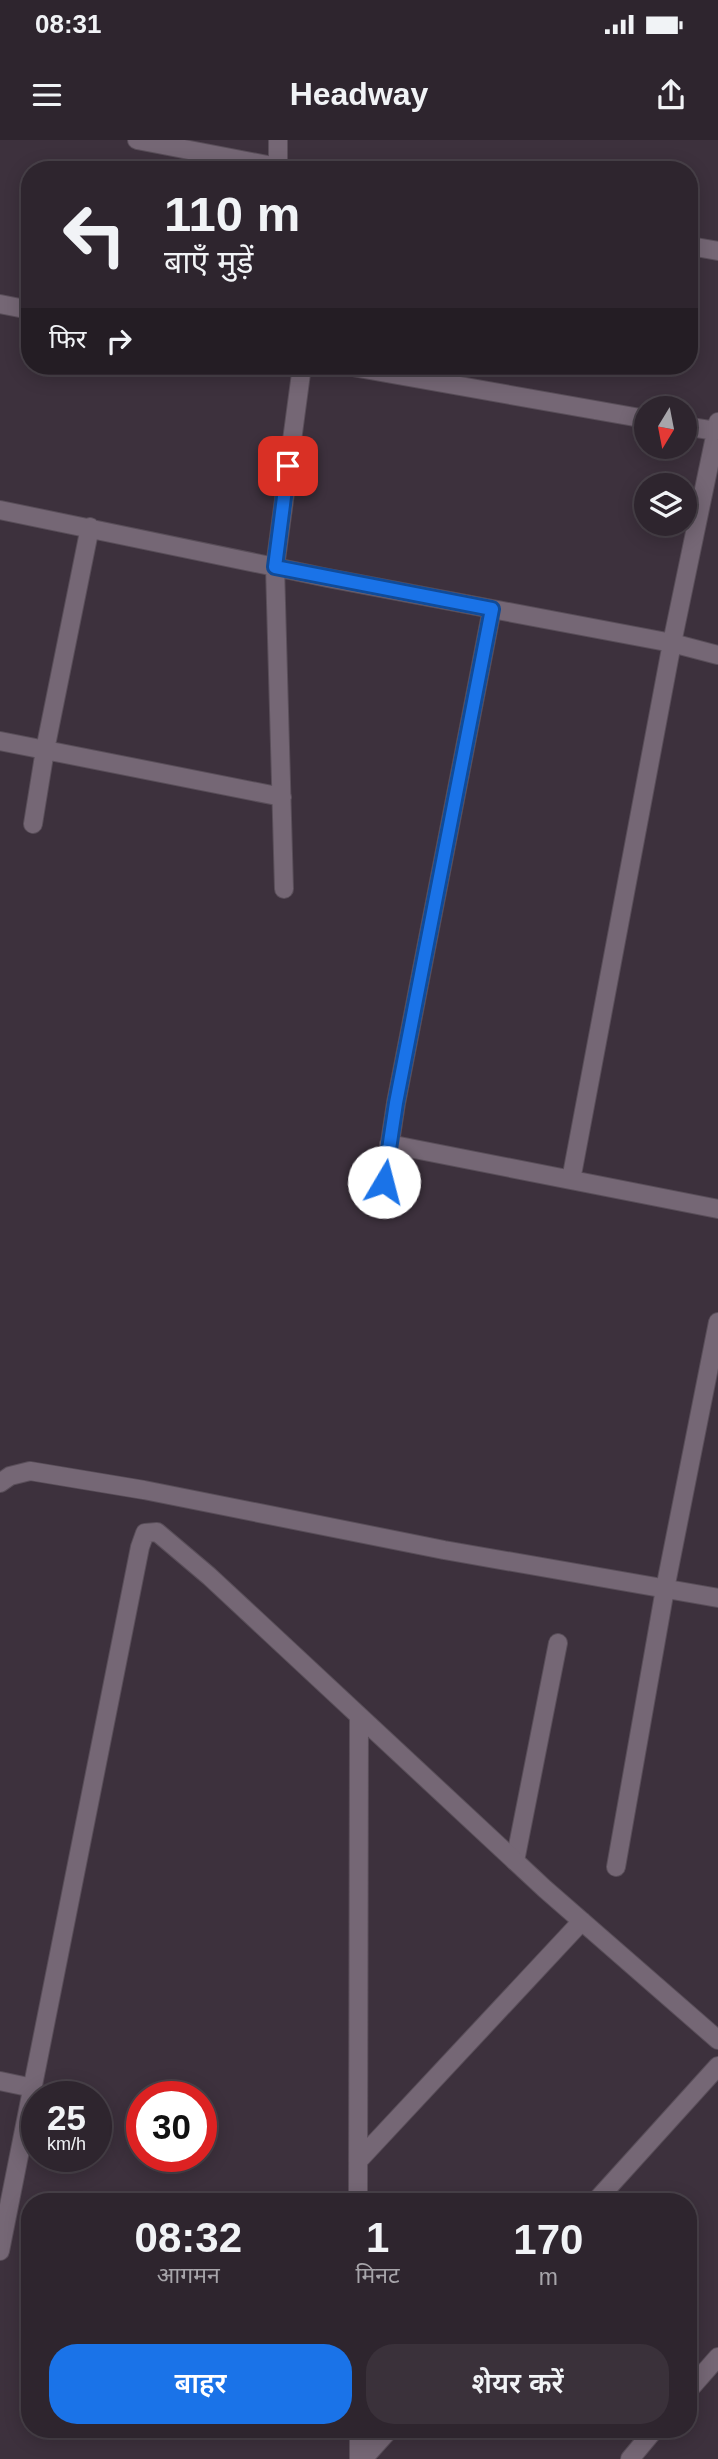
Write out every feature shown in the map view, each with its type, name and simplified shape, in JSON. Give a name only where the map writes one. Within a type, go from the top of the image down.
[{"type":"street","points":[[137,140],[248,161]]},
{"type":"street","points":[[278,140],[283,161]]},
{"type":"street","points":[[698,247],[718,251]]},
{"type":"street","points":[[0,304],[21,308]]},
{"type":"street","points":[[284,889],[275,567],[301,375]]},
{"type":"street","points":[[398,375],[634,417]]},
{"type":"street","points":[[571,1180],[672,643],[717,426],[697,426]]},
{"type":"street","points":[[0,510],[275,567],[672,643],[718,655]]},
{"type":"street","points":[[33,824],[45,750],[90,527]]},
{"type":"street","points":[[384,1182],[389,1144],[492,609]]},
{"type":"street","points":[[0,741],[282,797]]},
{"type":"street","points":[[389,1144],[718,1209]]},
{"type":"street","points":[[616,1867],[718,1322]]},
{"type":"street","points":[[0,1483],[10,1476],[30,1471],[144,1490],[444,1550],[718,1598]]},
{"type":"street","points":[[34,2081],[140,1547],[145,1533],[157,1532],[209,1576],[515,1861],[718,2040]]},
{"type":"street","points":[[515,1861],[558,1643]]},
{"type":"street","points":[[358,2193],[359,1716]]},
{"type":"street","points":[[358,2161],[582,1921]]},
{"type":"street","points":[[603,2193],[718,2066]]},
{"type":"street","points":[[0,2081],[21,2085]]},
{"type":"street","points":[[0,2251],[21,2147]]},
{"type":"street","points":[[697,2381],[718,2357]]},
{"type":"street","points":[[360,2438],[361,2459]]},
{"type":"street","points":[[361,2459],[381,2438]]},
{"type":"street","points":[[630,2459],[648,2438]]},
{"type":"route","points":[[288,466],[275,567],[492,609],[396,1103],[384,1182]]}]
